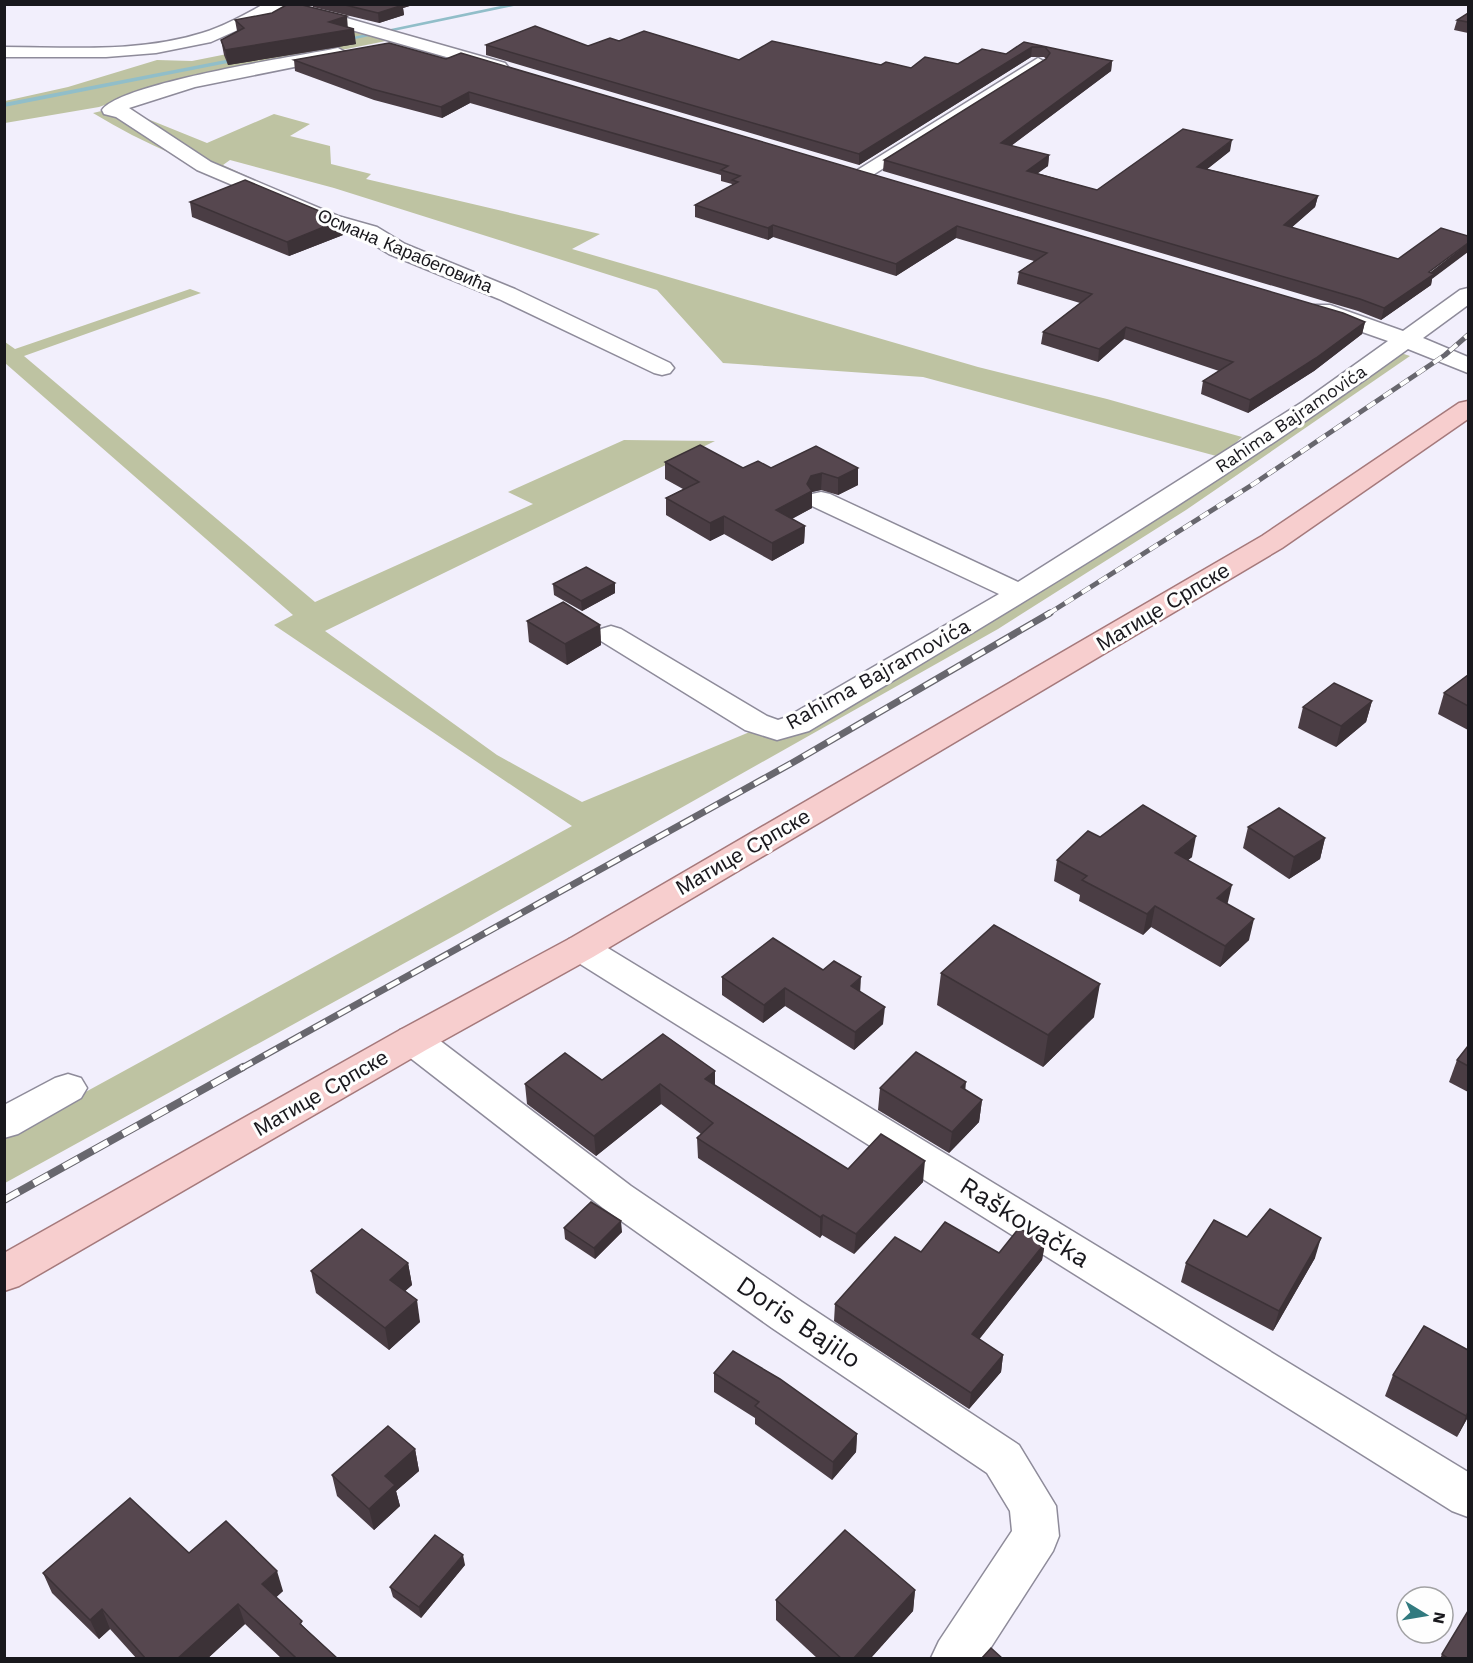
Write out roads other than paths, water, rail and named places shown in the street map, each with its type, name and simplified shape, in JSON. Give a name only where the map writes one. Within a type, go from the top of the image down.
[{"type":"main road","name":"Матице Српске","points":[[4,1274],[413,1040],[581,948],[1272,542],[1468,408]]},
{"type":"street","points":[[4,52],[123,50],[180,44],[215,34],[272,7],[369,28],[520,73]]},
{"type":"street","name":"Османа Карабеговића","points":[[417,43],[358,51],[193,82],[131,99],[111,110],[122,112],[204,166],[332,220],[369,232],[397,249],[507,294],[662,368]]},
{"type":"street","points":[[861,174],[1038,63]]},
{"type":"street","points":[[838,167],[883,180]]},
{"type":"street","name":"Rahima Bajramovića","points":[[611,634],[756,723],[777,730],[798,724],[1020,593],[1255,444],[1408,340],[1468,295]]},
{"type":"street","points":[[1305,305],[1408,340],[1468,366]]},
{"type":"street","points":[[821,500],[1020,593]]},
{"type":"street","name":"Raškovačka","points":[[581,948],[1468,1496]]},
{"type":"street","name":"Doris Bajilo","points":[[413,1040],[618,1197],[787,1315],[1003,1459],[1033,1506],[1036,1536],[956,1659]]},
{"type":"street","points":[[4,1123],[68,1088]]},
{"type":"waterway","points":[[341,40],[521,4]]},
{"type":"waterway","points":[[4,105],[241,59]]},
{"type":"railway","points":[[1048,614],[1255,483],[1445,355],[1468,335]]},
{"type":"railway","points":[[240,1069],[792,763],[1050,613]]},
{"type":"railway","points":[[4,1200],[243,1067]]}]
